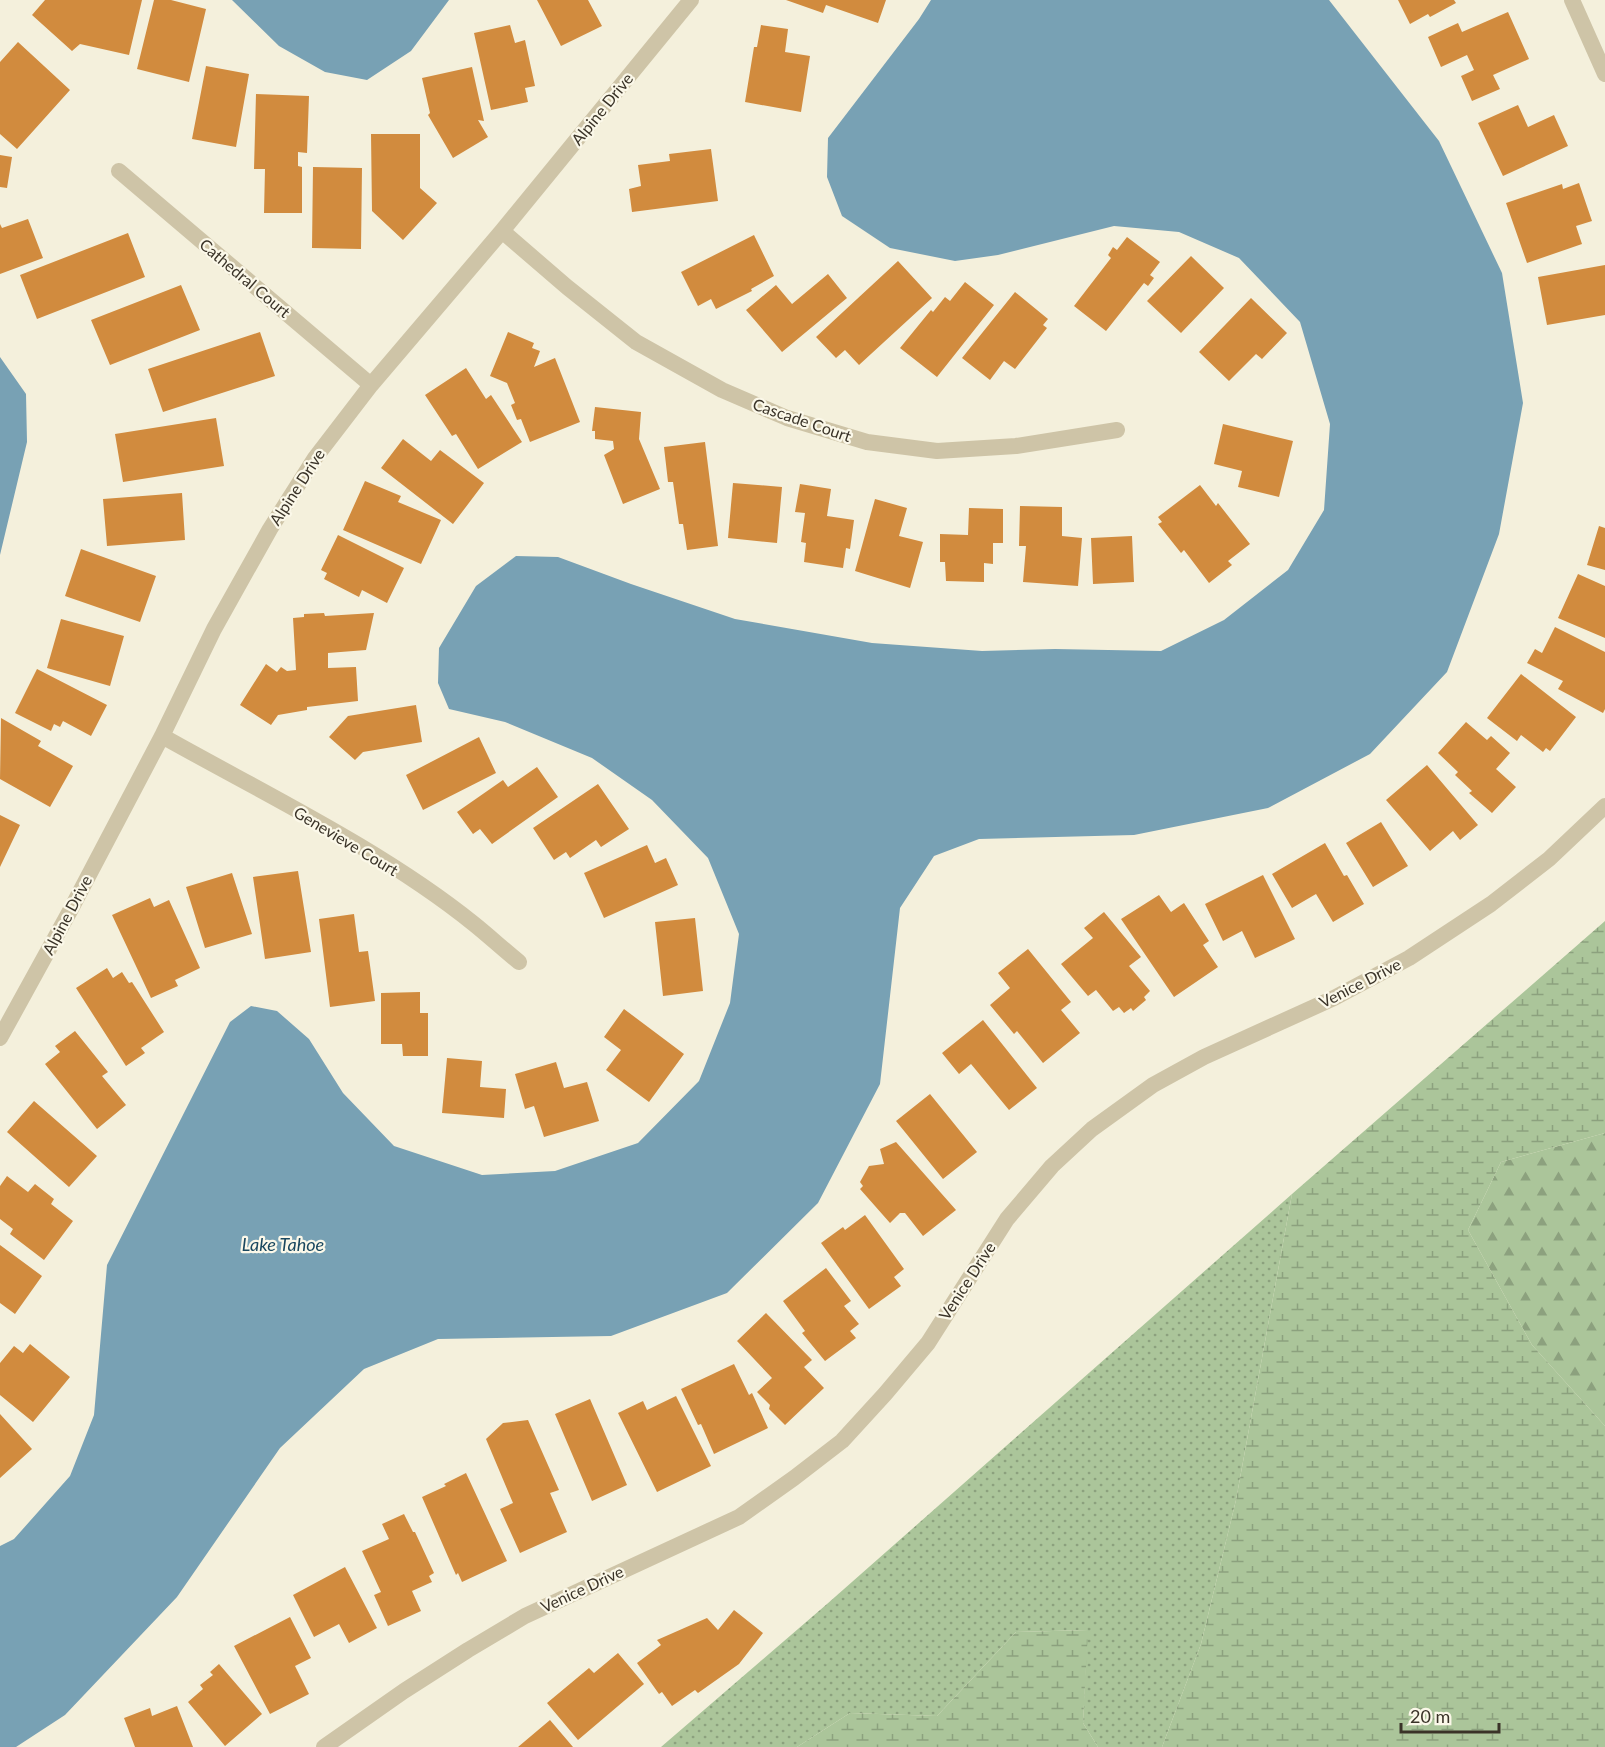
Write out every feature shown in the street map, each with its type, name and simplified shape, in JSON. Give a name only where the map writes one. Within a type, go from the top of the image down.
[{"type":"street","name":"Alpine Drive","points":[[0,1038],[162,736],[214,629],[270,529],[315,458],[370,385],[502,231],[691,0]]},
{"type":"street","points":[[1572,0],[1605,74]]},
{"type":"street","name":"Cathedral Court","points":[[119,171],[370,385]]},
{"type":"street","name":"Cascade Court","points":[[502,231],[636,342],[722,390],[787,418],[867,442],[937,451],[1016,446],[1117,430]]},
{"type":"street","name":"Genevieve Court","points":[[162,736],[339,835],[410,879],[473,923],[519,962]]},
{"type":"street","name":"Venice Drive","points":[[324,1747],[404,1690],[525,1616],[739,1516],[794,1478],[842,1441],[885,1394],[928,1343],[1007,1219],[1052,1166],[1092,1129],[1153,1085],[1194,1063],[1334,998],[1409,958],[1491,904],[1549,859],[1605,806]]},
{"type":"green space","points":[[1605,921],[1605,1133],[1501,1162],[1468,1230],[1532,1345],[1605,1426],[1605,1747],[1162,1747],[1201,1644],[1236,1500],[1292,1194]]},
{"type":"green space","points":[[1605,1133],[1605,1426],[1532,1345],[1468,1230],[1501,1162]]},
{"type":"green space","points":[[1292,1194],[1236,1500],[1201,1644],[1162,1747],[1098,1747],[1083,1723],[1087,1630],[1016,1632],[937,1716],[850,1713],[797,1747],[661,1747],[827,1604]]},
{"type":"green space","points":[[1088,1630],[1083,1723],[1098,1747],[797,1747],[850,1713],[937,1716],[1016,1632]]},
{"type":"water","points":[[232,0],[449,0],[411,51],[367,80],[325,72],[279,46]]},
{"type":"water","name":"Lake Tahoe","points":[[931,0],[1329,0],[1439,141],[1502,273],[1523,403],[1499,534],[1447,672],[1370,754],[1268,808],[1134,835],[979,839],[934,856],[900,908],[880,1084],[818,1203],[727,1293],[611,1336],[438,1339],[364,1369],[280,1448],[177,1597],[65,1715],[16,1747],[0,1747],[0,1546],[14,1539],[70,1476],[94,1415],[107,1265],[230,1022],[251,1006],[277,1011],[309,1039],[343,1093],[394,1146],[482,1175],[555,1171],[638,1143],[699,1081],[730,1003],[739,934],[708,858],[652,800],[592,758],[505,722],[449,709],[438,683],[439,648],[476,586],[516,556],[558,557],[735,619],[872,643],[982,651],[1055,649],[1161,651],[1224,620],[1288,570],[1324,510],[1330,424],[1300,322],[1239,258],[1179,232],[1114,226],[998,255],[955,261],[890,248],[842,216],[827,177],[828,138]]},
{"type":"water","points":[[0,357],[26,394],[27,442],[0,555]]},
{"type":"building","points":[[45,0],[142,0],[129,55],[80,44],[72,51],[32,15]]},
{"type":"building","points":[[154,0],[171,0],[206,9],[189,82],[137,69]]},
{"type":"building","points":[[537,0],[588,0],[602,26],[561,46]]},
{"type":"building","points":[[786,0],[886,0],[878,23],[826,5],[823,13]]},
{"type":"building","points":[[1398,0],[1454,0],[1456,3],[1430,17],[1428,14],[1410,24]]},
{"type":"building","points":[[1508,12],[1529,59],[1493,75],[1500,89],[1472,101],[1461,76],[1474,70],[1467,55],[1441,67],[1428,37],[1458,23],[1462,32]]},
{"type":"building","points":[[510,25],[515,43],[525,40],[535,86],[525,88],[528,102],[491,110],[474,33]]},
{"type":"building","points":[[761,25],[788,29],[785,52],[810,56],[801,112],[745,102],[754,47],[757,47]]},
{"type":"building","points":[[18,42],[70,90],[17,149],[0,134],[0,62]]},
{"type":"building","points":[[206,66],[249,74],[236,147],[192,139]]},
{"type":"building","points":[[472,67],[484,121],[478,120],[488,137],[453,158],[428,115],[430,113],[422,78]]},
{"type":"building","points":[[256,94],[309,96],[307,153],[298,152],[298,166],[302,167],[302,213],[264,213],[265,169],[254,169]]},
{"type":"building","points":[[1518,105],[1528,127],[1554,115],[1568,146],[1503,176],[1478,123]]},
{"type":"building","points":[[371,134],[420,134],[420,188],[437,203],[403,240],[372,211]]},
{"type":"building","points":[[711,149],[718,201],[632,212],[629,189],[641,186],[638,165],[670,161],[669,154]]},
{"type":"building","points":[[0,155],[12,157],[7,188],[0,187]]},
{"type":"building","points":[[313,167],[362,168],[361,249],[312,248]]},
{"type":"building","points":[[1579,183],[1592,221],[1576,226],[1582,244],[1527,263],[1506,203],[1562,184],[1563,189]]},
{"type":"building","points":[[28,219],[43,258],[0,274],[0,224],[2,228]]},
{"type":"building","points":[[128,233],[145,277],[37,319],[20,275]]},
{"type":"building","points":[[754,235],[774,276],[751,289],[752,291],[716,309],[711,299],[698,306],[681,272]]},
{"type":"building","points":[[1127,237],[1160,262],[1150,275],[1154,278],[1148,286],[1144,283],[1106,331],[1074,306],[1111,258],[1108,255],[1113,247],[1117,250]]},
{"type":"building","points":[[1191,256],[1224,288],[1181,333],[1147,301]]},
{"type":"building","points":[[898,261],[932,298],[859,365],[845,350],[836,358],[816,337]]},
{"type":"building","points":[[1605,265],[1605,315],[1547,325],[1538,277]]},
{"type":"building","points":[[828,274],[847,298],[782,352],[746,310],[776,285],[792,304]]},
{"type":"building","points":[[965,282],[994,305],[937,377],[900,348],[931,310],[933,312],[945,297],[950,301]]},
{"type":"building","points":[[181,285],[200,330],[110,365],[91,320]]},
{"type":"building","points":[[1015,292],[1048,319],[1043,325],[1047,328],[1015,369],[1004,361],[990,380],[962,358]]},
{"type":"building","points":[[1251,298],[1287,333],[1262,359],[1256,354],[1229,381],[1199,352]]},
{"type":"building","points":[[260,332],[275,376],[163,412],[148,369]]},
{"type":"building","points":[[508,332],[534,343],[532,348],[540,351],[534,367],[555,358],[580,422],[530,442],[521,419],[517,420],[511,405],[515,403],[507,383],[490,376]]},
{"type":"building","points":[[466,368],[486,399],[491,395],[522,442],[478,469],[456,434],[452,436],[425,395]]},
{"type":"building","points":[[595,407],[641,412],[639,439],[660,489],[623,504],[604,455],[614,449],[613,441],[595,439],[595,431],[592,431]]},
{"type":"building","points":[[216,418],[224,466],[123,482],[115,434]]},
{"type":"building","points":[[1223,424],[1293,441],[1279,497],[1238,487],[1242,471],[1214,464]]},
{"type":"building","points":[[403,439],[431,461],[440,450],[484,483],[453,524],[381,468]]},
{"type":"building","points":[[705,442],[718,546],[687,550],[683,524],[679,524],[673,482],[668,482],[664,447]]},
{"type":"building","points":[[365,481],[401,496],[398,502],[441,520],[421,564],[343,530]]},
{"type":"building","points":[[733,483],[782,487],[777,543],[728,538]]},
{"type":"building","points":[[800,484],[831,489],[827,516],[854,520],[850,549],[846,548],[843,568],[804,562],[806,543],[801,542],[805,513],[795,512]]},
{"type":"building","points":[[1200,485],[1216,506],[1218,503],[1250,544],[1228,561],[1232,565],[1209,583],[1184,550],[1181,553],[1158,524],[1162,522],[1158,517]]},
{"type":"building","points":[[182,493],[185,540],[107,546],[103,499]]},
{"type":"building","points":[[875,499],[907,508],[899,536],[923,542],[910,588],[855,571]]},
{"type":"building","points":[[1020,506],[1062,507],[1062,536],[1082,538],[1078,586],[1023,582],[1026,546],[1019,546]]},
{"type":"building","points":[[969,508],[1003,509],[1003,543],[993,543],[993,564],[984,563],[984,582],[946,581],[945,562],[940,562],[940,534],[968,535]]},
{"type":"building","points":[[1599,526],[1605,528],[1605,570],[1587,565]]},
{"type":"building","points":[[338,535],[404,568],[387,603],[362,590],[359,597],[324,579],[327,573],[321,570]]},
{"type":"building","points":[[1132,536],[1134,582],[1093,584],[1091,538]]},
{"type":"building","points":[[81,549],[156,576],[140,622],[65,596]]},
{"type":"building","points":[[1578,574],[1605,586],[1605,638],[1558,618]]},
{"type":"building","points":[[324,613],[325,616],[374,613],[366,650],[328,653],[328,668],[356,667],[358,701],[307,707],[307,710],[278,715],[271,725],[240,705],[266,664],[277,672],[281,667],[287,671],[296,670],[293,618],[304,617],[304,614]]},
{"type":"building","points":[[61,619],[124,636],[110,686],[47,668]]},
{"type":"building","points":[[1555,627],[1605,652],[1605,709],[1603,713],[1558,689],[1563,681],[1527,663],[1535,649],[1542,653]]},
{"type":"building","points":[[37,669],[107,705],[91,736],[63,721],[60,727],[54,724],[51,731],[15,713]]},
{"type":"building","points":[[1521,674],[1576,717],[1550,751],[1546,748],[1543,752],[1521,735],[1517,741],[1487,718]]},
{"type":"building","points":[[416,705],[422,742],[363,752],[355,760],[329,737],[348,716]]},
{"type":"building","points":[[1,718],[41,741],[38,746],[73,766],[50,807],[0,779]]},
{"type":"building","points":[[1466,722],[1487,740],[1491,736],[1510,753],[1496,769],[1516,787],[1492,813],[1469,793],[1472,791],[1455,775],[1458,772],[1438,753]]},
{"type":"building","points":[[479,737],[496,773],[423,810],[406,775]]},
{"type":"building","points":[[1427,765],[1478,825],[1460,840],[1453,831],[1430,851],[1386,800]]},
{"type":"building","points":[[537,767],[558,797],[492,844],[480,829],[473,834],[457,812],[503,780],[508,787]]},
{"type":"building","points":[[598,784],[629,829],[601,847],[596,840],[570,858],[566,852],[554,860],[533,828]]},
{"type":"building","points":[[0,815],[20,825],[0,867]]},
{"type":"building","points":[[1381,822],[1408,866],[1373,887],[1346,843]]},
{"type":"building","points":[[1325,843],[1364,904],[1333,922],[1316,894],[1292,908],[1272,874]]},
{"type":"building","points":[[647,845],[655,863],[666,858],[678,885],[604,918],[584,873]]},
{"type":"building","points":[[298,871],[311,952],[265,959],[253,877]]},
{"type":"building","points":[[232,873],[252,934],[205,948],[186,887]]},
{"type":"building","points":[[1263,875],[1295,939],[1255,958],[1242,931],[1223,941],[1205,904]]},
{"type":"building","points":[[1159,895],[1171,912],[1184,903],[1209,941],[1203,945],[1218,967],[1174,997],[1121,919]]},
{"type":"building","points":[[150,898],[154,907],[169,900],[200,968],[175,980],[178,986],[151,998],[112,915]]},
{"type":"building","points":[[1104,912],[1141,957],[1129,966],[1150,991],[1144,997],[1146,1000],[1133,1011],[1131,1008],[1124,1013],[1119,1007],[1113,1011],[1096,990],[1088,996],[1061,964],[1093,938],[1084,928]]},
{"type":"building","points":[[354,914],[359,952],[368,951],[375,1001],[330,1007],[319,919]]},
{"type":"building","points":[[695,918],[703,991],[663,996],[655,922]]},
{"type":"building","points":[[1028,949],[1071,1002],[1061,1010],[1080,1033],[1043,1063],[1017,1031],[1014,1034],[990,1005],[1010,988],[998,973]]},
{"type":"building","points":[[107,968],[113,978],[122,972],[129,983],[132,982],[164,1032],[141,1048],[145,1053],[126,1066],[76,988]]},
{"type":"building","points":[[420,992],[420,1013],[428,1013],[428,1056],[403,1056],[402,1044],[381,1044],[381,993]]},
{"type":"building","points":[[624,1009],[684,1054],[649,1102],[606,1070],[621,1050],[604,1037]]},
{"type":"building","points":[[983,1020],[1037,1088],[1009,1110],[971,1064],[959,1074],[942,1053]]},
{"type":"building","points":[[75,1031],[108,1072],[102,1076],[126,1105],[97,1129],[45,1064],[60,1052],[55,1046]]},
{"type":"building","points":[[447,1058],[482,1061],[480,1087],[506,1089],[504,1118],[442,1113]]},
{"type":"building","points":[[556,1062],[564,1088],[587,1082],[599,1121],[544,1137],[534,1106],[525,1109],[515,1074]]},
{"type":"building","points":[[930,1094],[977,1152],[943,1179],[896,1121]]},
{"type":"building","points":[[34,1101],[97,1156],[69,1187],[7,1132]]},
{"type":"building","points":[[896,1142],[956,1210],[923,1236],[905,1213],[900,1213],[890,1223],[860,1189],[863,1186],[860,1182],[869,1166],[884,1164],[880,1149]]},
{"type":"building","points":[[7,1176],[28,1192],[35,1184],[54,1199],[51,1204],[73,1221],[44,1260],[10,1234],[13,1229],[0,1219],[0,1186]]},
{"type":"building","points":[[865,1215],[904,1269],[894,1277],[901,1286],[869,1309],[821,1243],[843,1227],[845,1230]]},
{"type":"building","points":[[0,1245],[42,1276],[15,1314],[0,1303]]},
{"type":"building","points":[[826,1268],[851,1301],[844,1306],[859,1324],[850,1331],[856,1338],[825,1361],[802,1333],[805,1331],[783,1301]]},
{"type":"building","points":[[766,1313],[812,1360],[804,1367],[824,1388],[785,1425],[769,1409],[770,1405],[757,1392],[772,1378],[737,1341]]},
{"type":"building","points":[[30,1344],[70,1377],[33,1422],[0,1395],[0,1363],[14,1346],[23,1353]]},
{"type":"building","points":[[734,1364],[749,1395],[752,1393],[768,1428],[714,1454],[701,1424],[698,1425],[681,1389]]},
{"type":"building","points":[[676,1396],[711,1466],[657,1492],[618,1413],[643,1401],[647,1410]]},
{"type":"building","points":[[590,1399],[627,1485],[592,1501],[555,1414]]},
{"type":"building","points":[[0,1414],[32,1449],[0,1478]]},
{"type":"building","points":[[528,1420],[559,1490],[550,1493],[567,1532],[520,1553],[500,1509],[513,1503],[486,1439],[503,1423]]},
{"type":"building","points":[[466,1473],[507,1561],[462,1582],[458,1573],[456,1575],[422,1497],[446,1486],[444,1484]]},
{"type":"building","points":[[404,1514],[434,1573],[429,1576],[432,1582],[412,1591],[421,1611],[388,1626],[374,1595],[381,1592],[362,1551],[389,1539],[382,1524]]},
{"type":"building","points":[[345,1567],[377,1628],[349,1643],[339,1624],[314,1637],[293,1595]]},
{"type":"building","points":[[734,1610],[763,1633],[739,1664],[698,1693],[695,1690],[672,1706],[662,1692],[659,1694],[637,1663],[661,1645],[657,1640],[707,1618],[718,1630]]},
{"type":"building","points":[[290,1617],[311,1658],[295,1666],[309,1694],[270,1714],[234,1646]]},
{"type":"building","points":[[618,1653],[644,1684],[578,1740],[547,1703],[589,1668],[594,1673]]},
{"type":"building","points":[[219,1664],[262,1714],[225,1746],[188,1702],[203,1689],[200,1685],[213,1675],[210,1672]]},
{"type":"building","points":[[177,1706],[193,1747],[135,1747],[124,1718],[150,1708],[152,1716]]},
{"type":"building","points":[[550,1720],[573,1747],[518,1747]]}]
